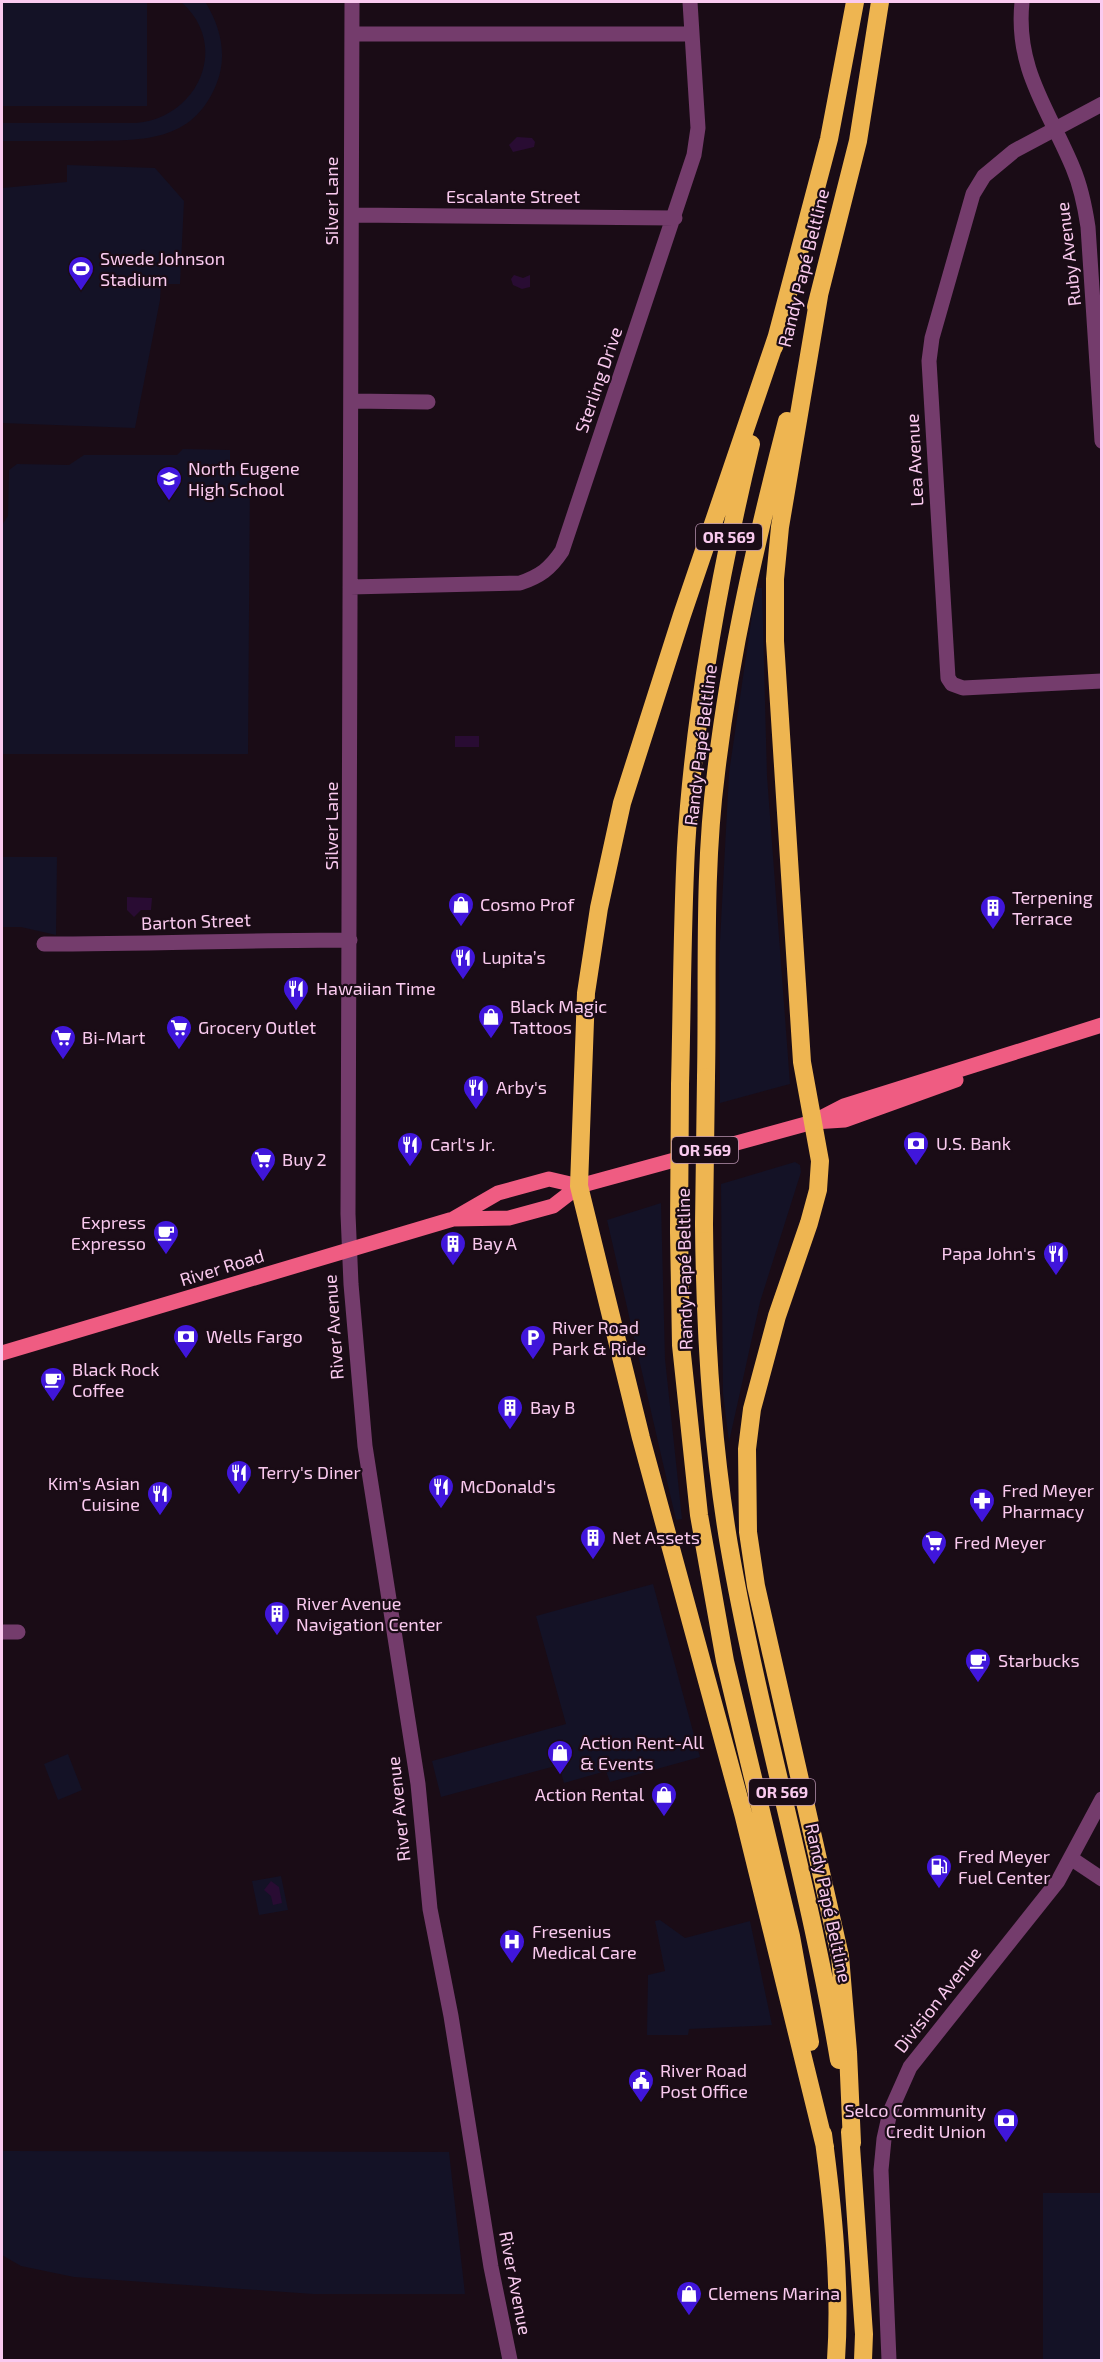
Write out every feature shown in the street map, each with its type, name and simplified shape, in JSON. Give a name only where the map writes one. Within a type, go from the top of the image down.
[{"type":"highway","name":"Randy Papé Beltline","points":[[836,2361],[833,2232],[813,2054],[791,1936],[725,1661],[699,1515],[681,1345],[680,1085],[686,849],[705,670],[726,549],[777,336],[829,139],[855,2]]},
{"type":"highway","name":"Randy Papé Beltline","points":[[863,2361],[852,2143],[829,2003],[739,1602],[718,1473],[706,1337],[704,1224],[709,890],[715,775],[732,660],[752,556],[858,141],[880,2]]},
{"type":"highway","points":[[819,296],[780,527],[775,579],[776,641],[802,1062],[820,1153],[816,1198],[774,1327],[752,1409],[747,1449],[748,1532],[758,1596],[840,1956],[848,2052],[852,2143]]},
{"type":"highway","points":[[777,336],[682,615],[620,815],[599,908],[585,993],[579,1186],[641,1438],[744,1817],[825,2147]]},
{"type":"main road","name":"River Road","points":[[453,1219],[509,1218],[554,1206],[579,1186],[813,1122],[837,1122],[855,1117],[951,1082],[1015,1053],[1101,1025]]},
{"type":"main road","name":"River Road","points":[[2,1353],[453,1219],[498,1193],[549,1179],[579,1186]]},
{"type":"street","name":"Silver Lane","points":[[349,1250],[352,2]]},
{"type":"street","name":"Sterling Drive","points":[[350,587],[519,583],[538,577],[551,567],[562,551],[675,218],[694,155],[698,128],[690,2]]},
{"type":"street","name":"Ruby Avenue","points":[[1022,2],[1024,56],[1031,80],[1073,168],[1089,227],[1101,441]]},
{"type":"street","points":[[352,34],[692,34]]},
{"type":"street","name":"Lea Avenue","points":[[1101,104],[1001,159],[977,185],[930,345],[929,361],[946,670],[952,684],[963,688],[1101,681]]},
{"type":"street","name":"Escalante Street","points":[[352,215],[675,218]]},
{"type":"street","points":[[351,401],[428,402]]},
{"type":"street","name":"Barton Street","points":[[44,944],[179,944],[207,940],[350,940]]},
{"type":"street","name":"River Avenue","points":[[349,1250],[360,1411],[418,1784],[430,1909],[451,2016],[491,2267],[510,2361]]},
{"type":"street","points":[[2,1632],[18,1632]]},
{"type":"street","name":"Division Avenue","points":[[889,2361],[881,2170],[884,2139],[893,2100],[917,2056],[1052,1890],[1072,1859],[1101,1799]]},
{"type":"street","points":[[1072,1859],[1101,1878]]},
{"type":"shaded area","points":[[2,2],[147,2],[147,106],[2,106]]},
{"type":"shaded area","points":[[181,2],[206,3],[216,22],[221,43],[222,64],[216,85],[206,104],[193,118],[179,128],[146,138],[108,141],[2,141],[2,123],[136,123],[158,118],[176,108],[191,94],[201,77],[205,58],[204,38],[196,19]]},
{"type":"shaded area","points":[[517,137],[532,138],[535,142],[534,147],[513,152],[509,145]]},
{"type":"shaded area","name":"Swede Johnson Stadium","points":[[67,165],[155,168],[184,201],[180,284],[161,284],[160,300],[135,428],[2,423],[2,188],[67,182]]},
{"type":"shaded area","points":[[514,275],[523,278],[530,275],[530,287],[522,289],[513,285],[511,279]]},
{"type":"shaded area","points":[[183,449],[230,450],[230,471],[250,471],[248,754],[2,754],[2,525],[8,516],[9,470],[17,464],[69,465],[84,455],[177,455]]},
{"type":"shaded area","points":[[756,588],[762,588],[767,776],[790,1084],[720,1103],[719,960],[729,773]]},
{"type":"shaded area","points":[[455,736],[479,736],[479,747],[455,747]]},
{"type":"shaded area","points":[[2,857],[57,857],[56,935],[21,927],[2,927]]},
{"type":"shaded area","points":[[127,897],[152,898],[151,910],[141,910],[134,917],[127,910]]},
{"type":"shaded area","points":[[795,1162],[800,1165],[801,1172],[760,1302],[729,1442],[723,1394],[721,1184]]},
{"type":"shaded area","points":[[661,1203],[665,1359],[682,1519],[676,1520],[607,1220]]},
{"type":"shaded area","points":[[653,1584],[700,1757],[610,1782],[606,1771],[564,1783],[559,1765],[441,1797],[432,1761],[566,1724],[536,1616]]},
{"type":"shaded area","points":[[68,1754],[82,1790],[58,1800],[44,1764]]},
{"type":"shaded area","points":[[281,1876],[288,1910],[259,1915],[252,1881]]},
{"type":"shaded area","points":[[271,1881],[279,1887],[282,1903],[273,1905],[271,1896],[264,1890]]},
{"type":"shaded area","points":[[660,1920],[685,1938],[750,1921],[772,2025],[689,2029],[688,2035],[647,2035],[648,1975],[665,1971],[655,1921]]},
{"type":"shaded area","points":[[2,2151],[449,2152],[465,2294],[313,2294],[74,2277],[21,2266],[2,2255]]},
{"type":"shaded area","points":[[1043,2193],[1101,2193],[1101,2360],[1043,2360]]},
{"type":"place","name":"Swede Johnson Stadium","points":[[81,292]]},
{"type":"place","name":"North Eugene High School","points":[[169,502]]},
{"type":"place","name":"Cosmo Prof","points":[[461,928]]},
{"type":"place","name":"Terpening Terrace","points":[[993,931]]},
{"type":"place","name":"Lupita’s","points":[[463,981]]},
{"type":"place","name":"Hawaiian Time","points":[[296,1012]]},
{"type":"place","name":"Black Magic Tattoos","points":[[491,1040]]},
{"type":"place","name":"Grocery Outlet","points":[[179,1051]]},
{"type":"place","name":"Bi-Mart","points":[[63,1061]]},
{"type":"place","name":"Arby's","points":[[476,1111]]},
{"type":"place","name":"U.S. Bank","points":[[916,1167]]},
{"type":"place","name":"Carl's Jr.","points":[[410,1168]]},
{"type":"place","name":"Buy 2","points":[[263,1183]]},
{"type":"place","name":"Express Expresso","points":[[166,1256]]},
{"type":"place","name":"Bay A","points":[[453,1267]]},
{"type":"place","name":"Papa John's","points":[[1056,1277]]},
{"type":"place","name":"Wells Fargo","points":[[186,1360]]},
{"type":"place","name":"River Road Park & Ride","points":[[533,1361]]},
{"type":"place","name":"Black Rock Coffee","points":[[53,1403]]},
{"type":"place","name":"Bay B","points":[[510,1431]]},
{"type":"place","name":"Terry's Diner","points":[[239,1496]]},
{"type":"place","name":"McDonald's","points":[[441,1510]]},
{"type":"place","name":"Kim's Asian Cuisine","points":[[160,1517]]},
{"type":"place","name":"Fred Meyer Pharmacy","points":[[982,1524]]},
{"type":"place","name":"Net Assets","points":[[593,1561]]},
{"type":"place","name":"Fred Meyer","points":[[934,1566]]},
{"type":"place","name":"River Avenue Navigation Center","points":[[277,1637]]},
{"type":"place","name":"Starbucks","points":[[978,1684]]},
{"type":"place","name":"Action Rent-All & Events","points":[[560,1776]]},
{"type":"place","name":"Action Rental","points":[[664,1818]]},
{"type":"place","name":"Fred Meyer Fuel Center","points":[[939,1890]]},
{"type":"place","name":"Fresenius Medical Care","points":[[512,1965]]},
{"type":"place","name":"River Road Post Office","points":[[641,2104]]},
{"type":"place","name":"Selco Community Credit Union","points":[[1006,2144]]},
{"type":"place","name":"Clemens Marina","points":[[689,2317]]}]
